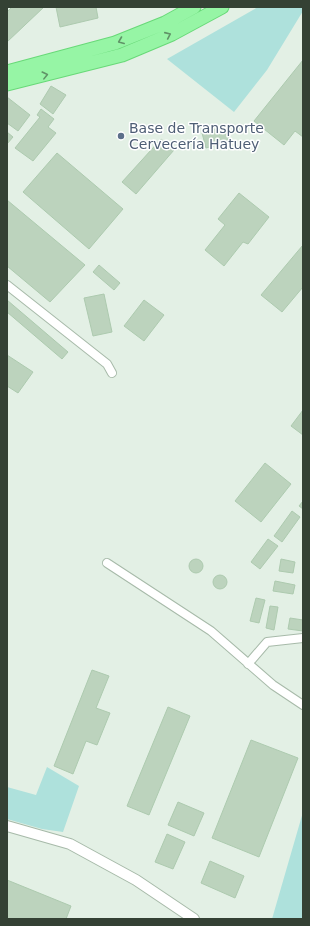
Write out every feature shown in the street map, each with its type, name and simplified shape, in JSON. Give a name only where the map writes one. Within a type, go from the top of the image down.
[{"type":"main road","points":[[7,72],[115,43],[165,23],[194,7]]},
{"type":"main road","points":[[7,84],[122,55],[172,34],[222,7]]},
{"type":"street","points":[[7,285],[107,364],[112,374]]},
{"type":"street","points":[[107,563],[211,631],[273,685],[303,704]]},
{"type":"street","points":[[248,664],[268,642],[303,638]]},
{"type":"street","points":[[7,826],[70,844],[136,880],[194,919]]},
{"type":"shaded area","points":[[258,7],[303,7],[303,11],[267,70],[234,112],[167,59]]},
{"type":"shaded area","points":[[47,767],[79,786],[63,832],[42,829],[7,819],[7,787],[36,795]]},
{"type":"shaded area","points":[[303,812],[303,919],[272,919]]},
{"type":"building","points":[[12,7],[44,7],[7,42],[7,12]]},
{"type":"building","points":[[56,7],[96,7],[98,18],[60,27]]},
{"type":"building","points":[[303,60],[303,137],[295,131],[284,145],[254,121]]},
{"type":"building","points":[[51,86],[66,95],[53,114],[40,104]]},
{"type":"building","points":[[7,97],[30,115],[18,131],[7,123]]},
{"type":"building","points":[[41,109],[54,119],[48,127],[56,133],[33,161],[15,148],[40,117],[37,115]]},
{"type":"building","points":[[225,126],[230,141],[206,148],[202,133]]},
{"type":"building","points":[[7,132],[13,137],[7,144]]},
{"type":"building","points":[[161,139],[174,150],[136,194],[122,182]]},
{"type":"building","points":[[57,153],[123,209],[89,249],[23,192]]},
{"type":"building","points":[[239,193],[269,217],[248,244],[243,242],[224,266],[205,250],[225,225],[218,219]]},
{"type":"building","points":[[7,200],[85,265],[50,302],[7,266]]},
{"type":"building","points":[[303,245],[303,287],[282,312],[261,295]]},
{"type":"building","points":[[99,265],[120,283],[114,290],[93,272]]},
{"type":"building","points":[[104,294],[112,332],[93,336],[84,298]]},
{"type":"building","points":[[7,300],[68,352],[62,359],[7,312]]},
{"type":"building","points":[[144,300],[164,315],[144,341],[124,326]]},
{"type":"building","points":[[7,355],[33,372],[18,393],[7,386]]},
{"type":"building","points":[[303,410],[303,435],[291,426]]},
{"type":"building","points":[[265,463],[291,484],[261,522],[235,501]]},
{"type":"building","points":[[303,501],[303,509],[299,506]]},
{"type":"building","points":[[292,511],[300,517],[282,542],[274,536]]},
{"type":"building","points":[[268,539],[278,546],[260,569],[251,562]]},
{"type":"building","points":[[196,559],[201,561],[203,566],[201,571],[196,573],[191,571],[189,566],[191,561]]},
{"type":"building","points":[[281,559],[295,562],[293,573],[279,571]]},
{"type":"building","points":[[217,575],[223,575],[227,579],[227,585],[223,589],[217,589],[213,585],[213,579]]},
{"type":"building","points":[[275,581],[295,585],[293,594],[273,591]]},
{"type":"building","points":[[256,598],[265,600],[259,623],[250,621]]},
{"type":"building","points":[[270,606],[278,607],[274,630],[266,628]]},
{"type":"building","points":[[290,618],[303,620],[303,631],[288,629]]},
{"type":"building","points":[[92,670],[109,676],[96,708],[110,713],[97,745],[86,741],[73,774],[54,766]]},
{"type":"building","points":[[168,707],[190,716],[149,815],[127,806]]},
{"type":"building","points":[[251,740],[298,758],[259,857],[212,838]]},
{"type":"building","points":[[178,802],[204,813],[194,836],[168,825]]},
{"type":"building","points":[[167,834],[185,842],[173,869],[155,862]]},
{"type":"building","points":[[210,861],[244,876],[235,898],[201,883]]},
{"type":"building","points":[[7,880],[71,906],[66,919],[7,919]]},
{"type":"place","name":"Base de Transporte Cervecería Hatuey","points":[[121,136]]}]
